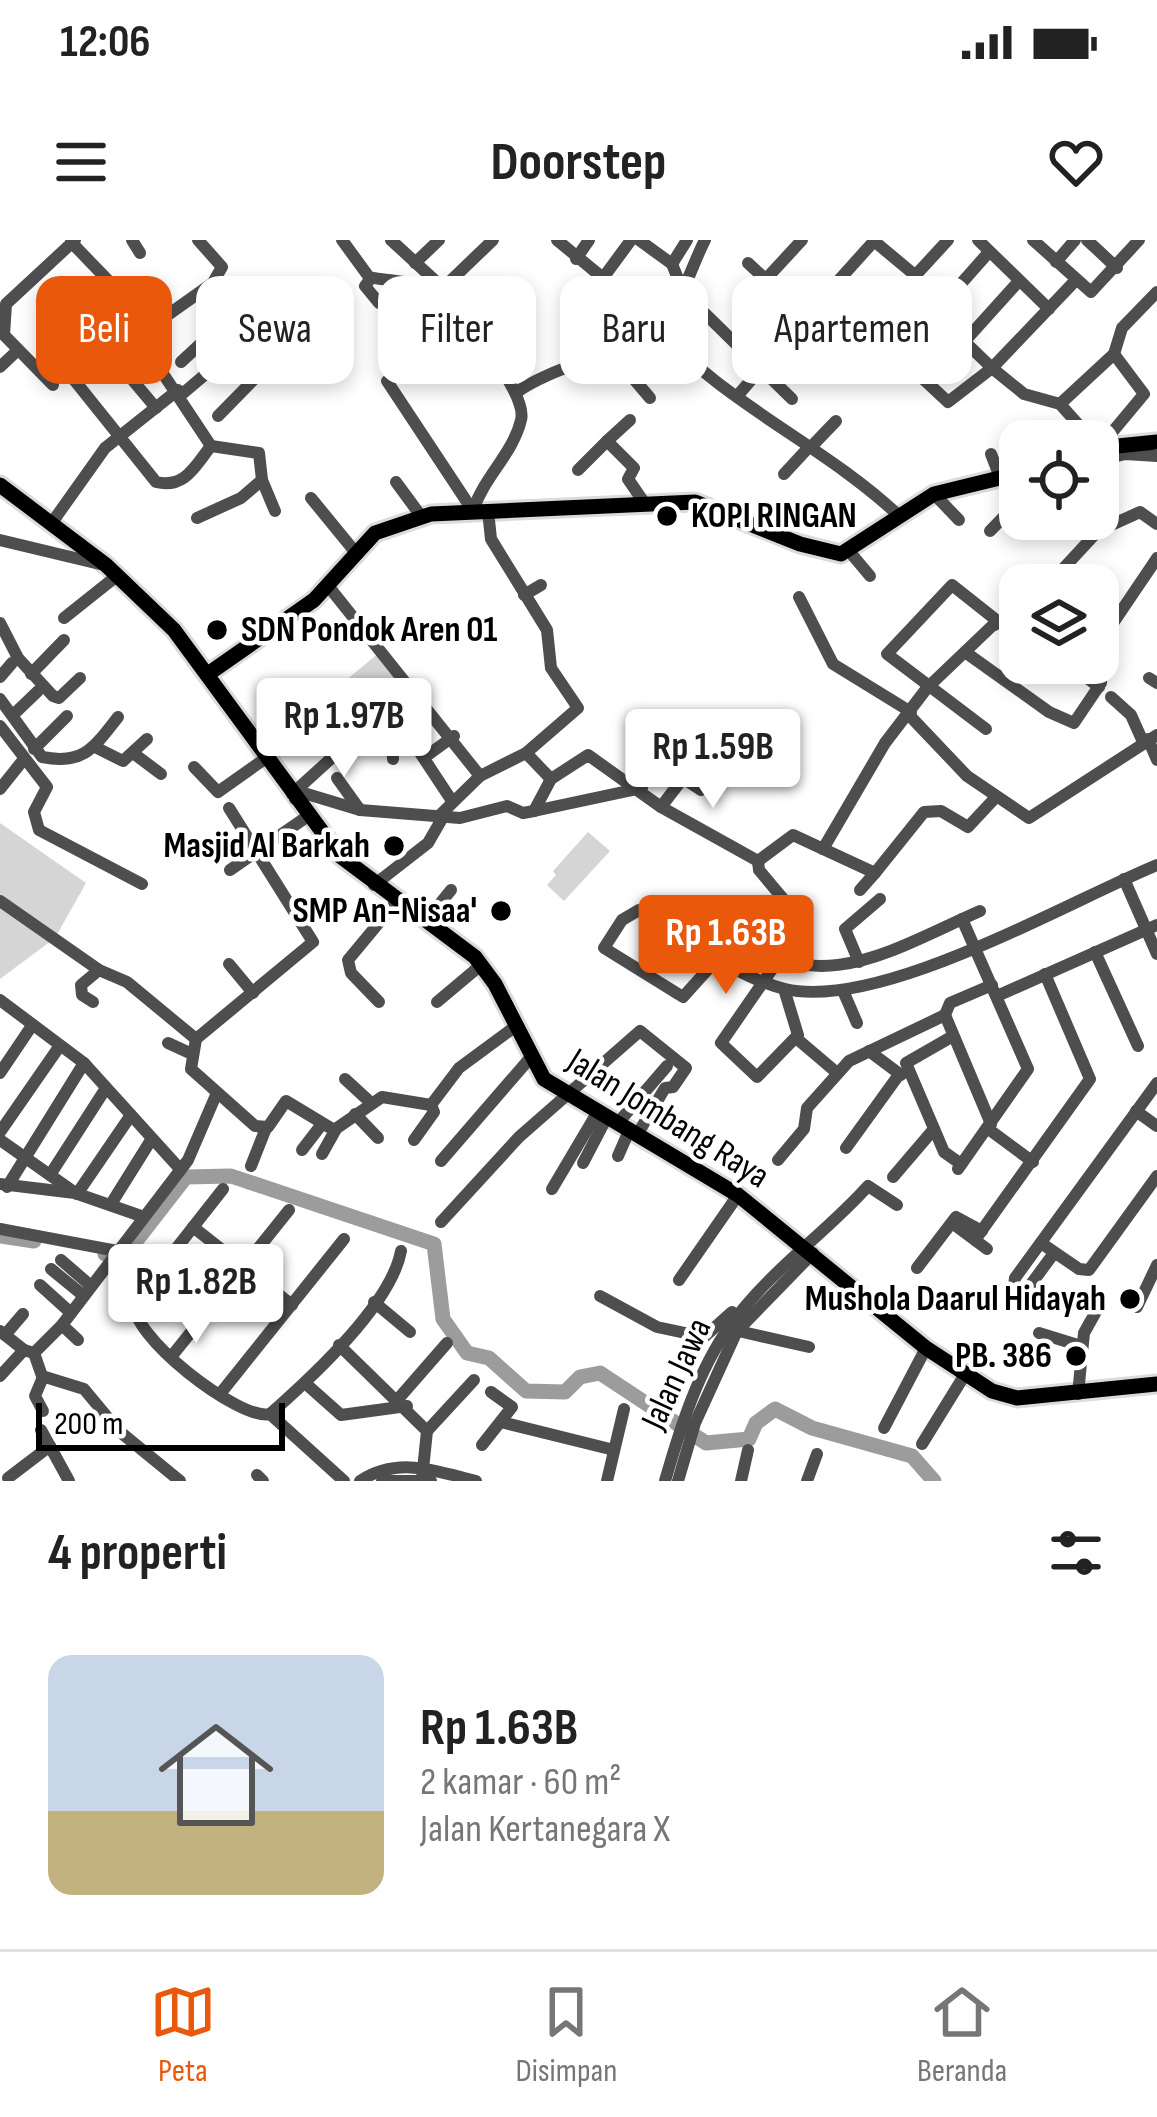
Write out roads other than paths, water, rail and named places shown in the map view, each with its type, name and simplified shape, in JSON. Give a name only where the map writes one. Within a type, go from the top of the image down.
[{"type":"main road","points":[[1119,447],[1157,442]]},
{"type":"main road","points":[[208,674],[329,587],[375,533],[421,517],[643,501],[710,506],[820,551],[849,551],[897,514],[934,494],[999,477]]},
{"type":"main road","name":"Jalan Jombang Raya","points":[[0,485],[112,570],[174,630],[340,856],[481,965],[544,1079],[738,1195],[964,1376],[1017,1398],[1157,1384]]},
{"type":"main road","points":[[56,554],[66,536]]},
{"type":"street","points":[[132,240],[140,253]]},
{"type":"street","points":[[198,240],[222,267],[217,276]]},
{"type":"street","points":[[341,240],[371,278],[420,284],[437,294],[517,392],[520,424],[480,511]]},
{"type":"street","points":[[392,240],[443,288],[493,240]]},
{"type":"street","points":[[415,262],[439,240]]},
{"type":"street","points":[[557,240],[576,259],[607,277],[635,240],[672,276]]},
{"type":"street","points":[[576,259],[589,240]]},
{"type":"street","points":[[680,276],[692,240]]},
{"type":"street","points":[[682,276],[705,240]]},
{"type":"street","points":[[769,276],[802,240]]},
{"type":"street","points":[[841,276],[871,242],[916,276],[948,240]]},
{"type":"street","points":[[978,240],[1048,309]]},
{"type":"street","points":[[1033,240],[1089,292],[1144,241]]},
{"type":"street","points":[[1056,262],[1075,240]]},
{"type":"street","points":[[1087,240],[1117,268]]},
{"type":"street","points":[[53,385],[4,334],[7,302],[73,241],[105,276]]},
{"type":"street","points":[[968,276],[989,252]]},
{"type":"street","points":[[748,263],[763,276]]},
{"type":"street","points":[[371,278],[365,286],[378,302]]},
{"type":"street","points":[[972,333],[1019,281]]},
{"type":"street","points":[[972,382],[992,368],[1076,281]]},
{"type":"street","points":[[1060,404],[1114,354],[1122,328],[1157,292]]},
{"type":"street","points":[[196,296],[138,336],[211,446]]},
{"type":"street","points":[[708,313],[732,338]]},
{"type":"street","points":[[181,362],[196,348]]},
{"type":"street","points":[[972,349],[1024,394],[1060,404],[1073,420]]},
{"type":"street","points":[[0,367],[18,350]]},
{"type":"street","points":[[1114,354],[1144,394],[1119,424]]},
{"type":"street","points":[[517,392],[560,370]]},
{"type":"street","points":[[708,375],[809,448],[850,471],[897,514]]},
{"type":"street","points":[[51,524],[100,454],[196,380]]},
{"type":"street","points":[[78,384],[163,484],[184,479],[211,446]]},
{"type":"street","points":[[136,384],[156,408]]},
{"type":"street","points":[[218,416],[249,384]]},
{"type":"street","points":[[374,885],[428,843],[452,801],[480,776],[526,753],[578,708],[551,668],[550,639],[491,539],[480,511],[389,384]]},
{"type":"street","points":[[638,384],[650,398]]},
{"type":"street","points":[[739,394],[747,384]]},
{"type":"street","points":[[777,384],[792,399]]},
{"type":"street","points":[[927,384],[944,401],[969,384]]},
{"type":"street","points":[[578,470],[630,420]]},
{"type":"street","points":[[784,474],[836,421]]},
{"type":"street","points":[[607,441],[634,468],[628,479],[643,501]]},
{"type":"street","points":[[211,446],[259,453],[262,480],[275,511]]},
{"type":"street","points":[[1119,452],[1157,456]]},
{"type":"street","points":[[992,454],[999,474]]},
{"type":"street","points":[[197,518],[241,498],[262,480]]},
{"type":"street","points":[[396,482],[421,517]]},
{"type":"street","points":[[934,494],[959,520]]},
{"type":"street","points":[[311,498],[356,553]]},
{"type":"street","points":[[1067,564],[1098,531],[1140,512],[1157,524]]},
{"type":"street","points":[[990,531],[999,522]]},
{"type":"street","points":[[0,540],[112,570],[64,618]]},
{"type":"street","points":[[849,551],[870,577]]},
{"type":"street","points":[[1119,612],[1157,558]]},
{"type":"street","points":[[1141,585],[1157,595]]},
{"type":"street","points":[[524,595],[541,586]]},
{"type":"street","points":[[986,729],[887,654],[950,586],[999,614]]},
{"type":"street","points":[[329,587],[454,736],[480,776]]},
{"type":"street","points":[[799,597],[833,664],[910,713],[967,776],[1030,818],[1149,738]]},
{"type":"street","points":[[0,623],[31,674],[56,698],[80,678]]},
{"type":"street","points":[[823,849],[885,742],[927,688],[965,652],[999,630]]},
{"type":"street","points":[[31,674],[64,640]]},
{"type":"street","points":[[965,652],[1066,723],[1078,720],[1105,692],[1104,684]]},
{"type":"street","points":[[0,677],[13,663]]},
{"type":"street","points":[[1094,684],[1131,715],[1149,738],[1157,760]]},
{"type":"street","points":[[13,715],[38,691]]},
{"type":"street","points":[[0,699],[13,715],[47,787],[34,812],[39,830],[142,884]]},
{"type":"street","points":[[0,789],[34,759],[67,716]]},
{"type":"street","points":[[0,727],[34,759],[77,760],[95,747],[118,717]]},
{"type":"street","points":[[393,759],[392,746],[406,735],[452,801]]},
{"type":"street","points":[[425,757],[454,736]]},
{"type":"street","points":[[95,747],[120,761],[147,739]]},
{"type":"street","points":[[293,796],[344,741]]},
{"type":"street","points":[[134,753],[161,774]]},
{"type":"street","points":[[526,753],[551,779]]},
{"type":"street","points":[[534,811],[551,779],[588,755],[661,806],[758,861]]},
{"type":"street","points":[[194,767],[218,792],[266,758]]},
{"type":"street","points":[[661,806],[682,778],[701,790],[725,762]]},
{"type":"street","points":[[337,778],[360,810]]},
{"type":"street","points":[[293,796],[307,794],[360,810],[472,817],[511,806],[524,813],[641,788]]},
{"type":"street","points":[[860,890],[923,812],[941,811],[968,826],[996,797]]},
{"type":"street","points":[[229,808],[313,942],[196,1039],[192,1054],[191,1070],[255,1126],[266,1128]]},
{"type":"street","points":[[230,870],[308,816]]},
{"type":"street","points":[[758,861],[793,835],[874,873]]},
{"type":"street","points":[[758,861],[759,870],[806,926]]},
{"type":"street","points":[[719,957],[683,998],[604,948],[622,920],[637,910],[768,983],[784,989],[844,993],[974,945],[1157,865]]},
{"type":"street","points":[[1124,879],[1152,927],[1157,953]]},
{"type":"street","points":[[426,921],[451,890]]},
{"type":"street","points":[[859,962],[844,929],[880,899]]},
{"type":"street","points":[[0,901],[99,970],[127,982],[196,1039]]},
{"type":"street","points":[[379,1002],[351,973],[348,960],[397,901]]},
{"type":"street","points":[[730,930],[777,962],[820,968],[859,962],[980,911]]},
{"type":"street","points":[[869,1051],[903,1074],[944,1152],[959,1166],[1028,1069],[962,920]]},
{"type":"street","points":[[778,1160],[804,1129],[807,1108],[836,1072],[869,1051],[944,1015],[950,1003],[1045,974],[1152,927]]},
{"type":"street","points":[[1095,952],[1138,1046]]},
{"type":"street","points":[[777,962],[768,983],[722,1040],[722,1049],[759,1078],[796,1038]]},
{"type":"street","points":[[229,964],[253,993]]},
{"type":"street","points":[[436,1002],[481,965]]},
{"type":"street","points":[[93,1002],[82,994],[81,985],[99,970]]},
{"type":"street","points":[[917,1268],[952,1223],[981,1240],[1090,1076],[1045,974]]},
{"type":"street","points":[[784,989],[796,1038],[836,1072]]},
{"type":"street","points":[[844,993],[857,1023]]},
{"type":"street","points":[[1,1003],[84,1063],[180,1169]]},
{"type":"street","points":[[944,1015],[989,1126],[1033,1162]]},
{"type":"street","points":[[430,1105],[458,1068],[516,1026]]},
{"type":"street","points":[[0,1073],[32,1027]]},
{"type":"street","points":[[441,1222],[565,1094],[640,1031],[686,1066],[657,1100],[617,1124],[552,1189]]},
{"type":"street","points":[[846,1148],[903,1074],[910,1056],[953,1036]]},
{"type":"street","points":[[168,1043],[192,1054]]},
{"type":"street","points":[[59,1047],[0,1136],[76,1194]]},
{"type":"street","points":[[441,1161],[531,1057]]},
{"type":"street","points":[[3,1186],[84,1063]]},
{"type":"street","points":[[583,1163],[667,1066]]},
{"type":"street","points":[[345,1079],[370,1102]]},
{"type":"street","points":[[1054,1253],[1019,1300],[1013,1283],[1157,1083]]},
{"type":"street","points":[[50,1175],[106,1088]]},
{"type":"street","points":[[644,1092],[657,1100]]},
{"type":"street","points":[[2,1370],[62,1325],[180,1169],[216,1095]]},
{"type":"street","points":[[322,1154],[336,1129],[370,1102],[405,1098],[430,1105],[434,1112],[414,1140]]},
{"type":"street","points":[[251,1166],[266,1128],[286,1101],[336,1129]]},
{"type":"street","points":[[1136,1112],[1157,1126]]},
{"type":"street","points":[[355,1114],[378,1138]]},
{"type":"street","points":[[76,1194],[131,1115]]},
{"type":"street","points":[[302,1150],[322,1124]]},
{"type":"street","points":[[617,1124],[618,1156]]},
{"type":"street","points":[[893,1177],[934,1129]]},
{"type":"street","points":[[111,1204],[151,1140]]},
{"type":"street","points":[[1041,1244],[1089,1270],[1157,1176]]},
{"type":"street","points":[[3,1186],[76,1194],[144,1216]]},
{"type":"street","points":[[600,1296],[656,1327],[706,1337],[834,1226],[868,1186],[897,1205]]},
{"type":"street","points":[[223,1189],[135,1301],[133,1315],[171,1357],[252,1416],[270,1414],[305,1383],[374,1303],[395,1272],[401,1250]]},
{"type":"street","points":[[679,1280],[738,1195]]},
{"type":"street","points":[[171,1357],[289,1210]]},
{"type":"street","points":[[193,1227],[292,1305]]},
{"type":"street","points":[[0,1229],[116,1253]]},
{"type":"street","points":[[220,1394],[344,1239]]},
{"type":"street","name":"Jalan Jawa","points":[[665,1481],[732,1330],[806,1247]]},
{"type":"street","points":[[56,1265],[87,1291]]},
{"type":"street","points":[[1137,1307],[1157,1265]]},
{"type":"street","points":[[40,1285],[71,1313]]},
{"type":"street","points":[[374,1303],[410,1332]]},
{"type":"street","points":[[1078,1394],[1081,1346],[1097,1308]]},
{"type":"street","points":[[22,1314],[3,1333],[29,1352],[44,1377],[84,1389],[119,1431],[175,1479]]},
{"type":"street","points":[[62,1325],[78,1340]]},
{"type":"street","points":[[732,1330],[809,1347]]},
{"type":"street","points":[[1040,1333],[1081,1346]]},
{"type":"street","points":[[305,1383],[341,1415],[403,1402],[447,1343]]},
{"type":"street","points":[[339,1345],[403,1402],[427,1431],[426,1476]]},
{"type":"street","points":[[884,1428],[926,1348]]},
{"type":"street","points":[[922,1444],[964,1376]]},
{"type":"street","points":[[44,1377],[35,1396],[44,1411]]},
{"type":"street","points":[[427,1431],[474,1380]]},
{"type":"street","points":[[482,1445],[512,1404],[491,1391]]},
{"type":"street","points":[[607,1481],[624,1409]]},
{"type":"street","points":[[270,1414],[344,1481]]},
{"type":"street","points":[[501,1421],[614,1450]]},
{"type":"street","name":"Jalan Jawa","points":[[678,1481],[688,1426]]},
{"type":"street","points":[[41,1430],[69,1481]]},
{"type":"street","points":[[5,1476],[50,1446]]},
{"type":"street","points":[[744,1480],[748,1450]]},
{"type":"street","points":[[807,1481],[818,1454]]},
{"type":"street","points":[[360,1481],[396,1466],[426,1476]]},
{"type":"street","points":[[382,1481],[426,1476],[476,1481]]},
{"type":"waterway","points":[[105,1254],[123,1258],[186,1177],[231,1176],[434,1244],[443,1319],[467,1353],[489,1358],[526,1391],[565,1392],[580,1377],[600,1373],[706,1443],[749,1439],[756,1423],[775,1409],[812,1428],[912,1456],[934,1481]]},
{"type":"waterway","points":[[0,1236],[34,1241]]},
{"type":"place","name":"KOPI RINGAN","points":[[667,516]]},
{"type":"place","name":"SDN Pondok Aren 01","points":[[217,630]]},
{"type":"place","name":"Masjid Al Barkah","points":[[394,846]]},
{"type":"place","name":"SMP An-Nisaa'","points":[[501,911]]},
{"type":"place","name":"Mushola Daarul Hidayah","points":[[1130,1299]]},
{"type":"place","name":"PB. 386","points":[[1076,1356]]}]
